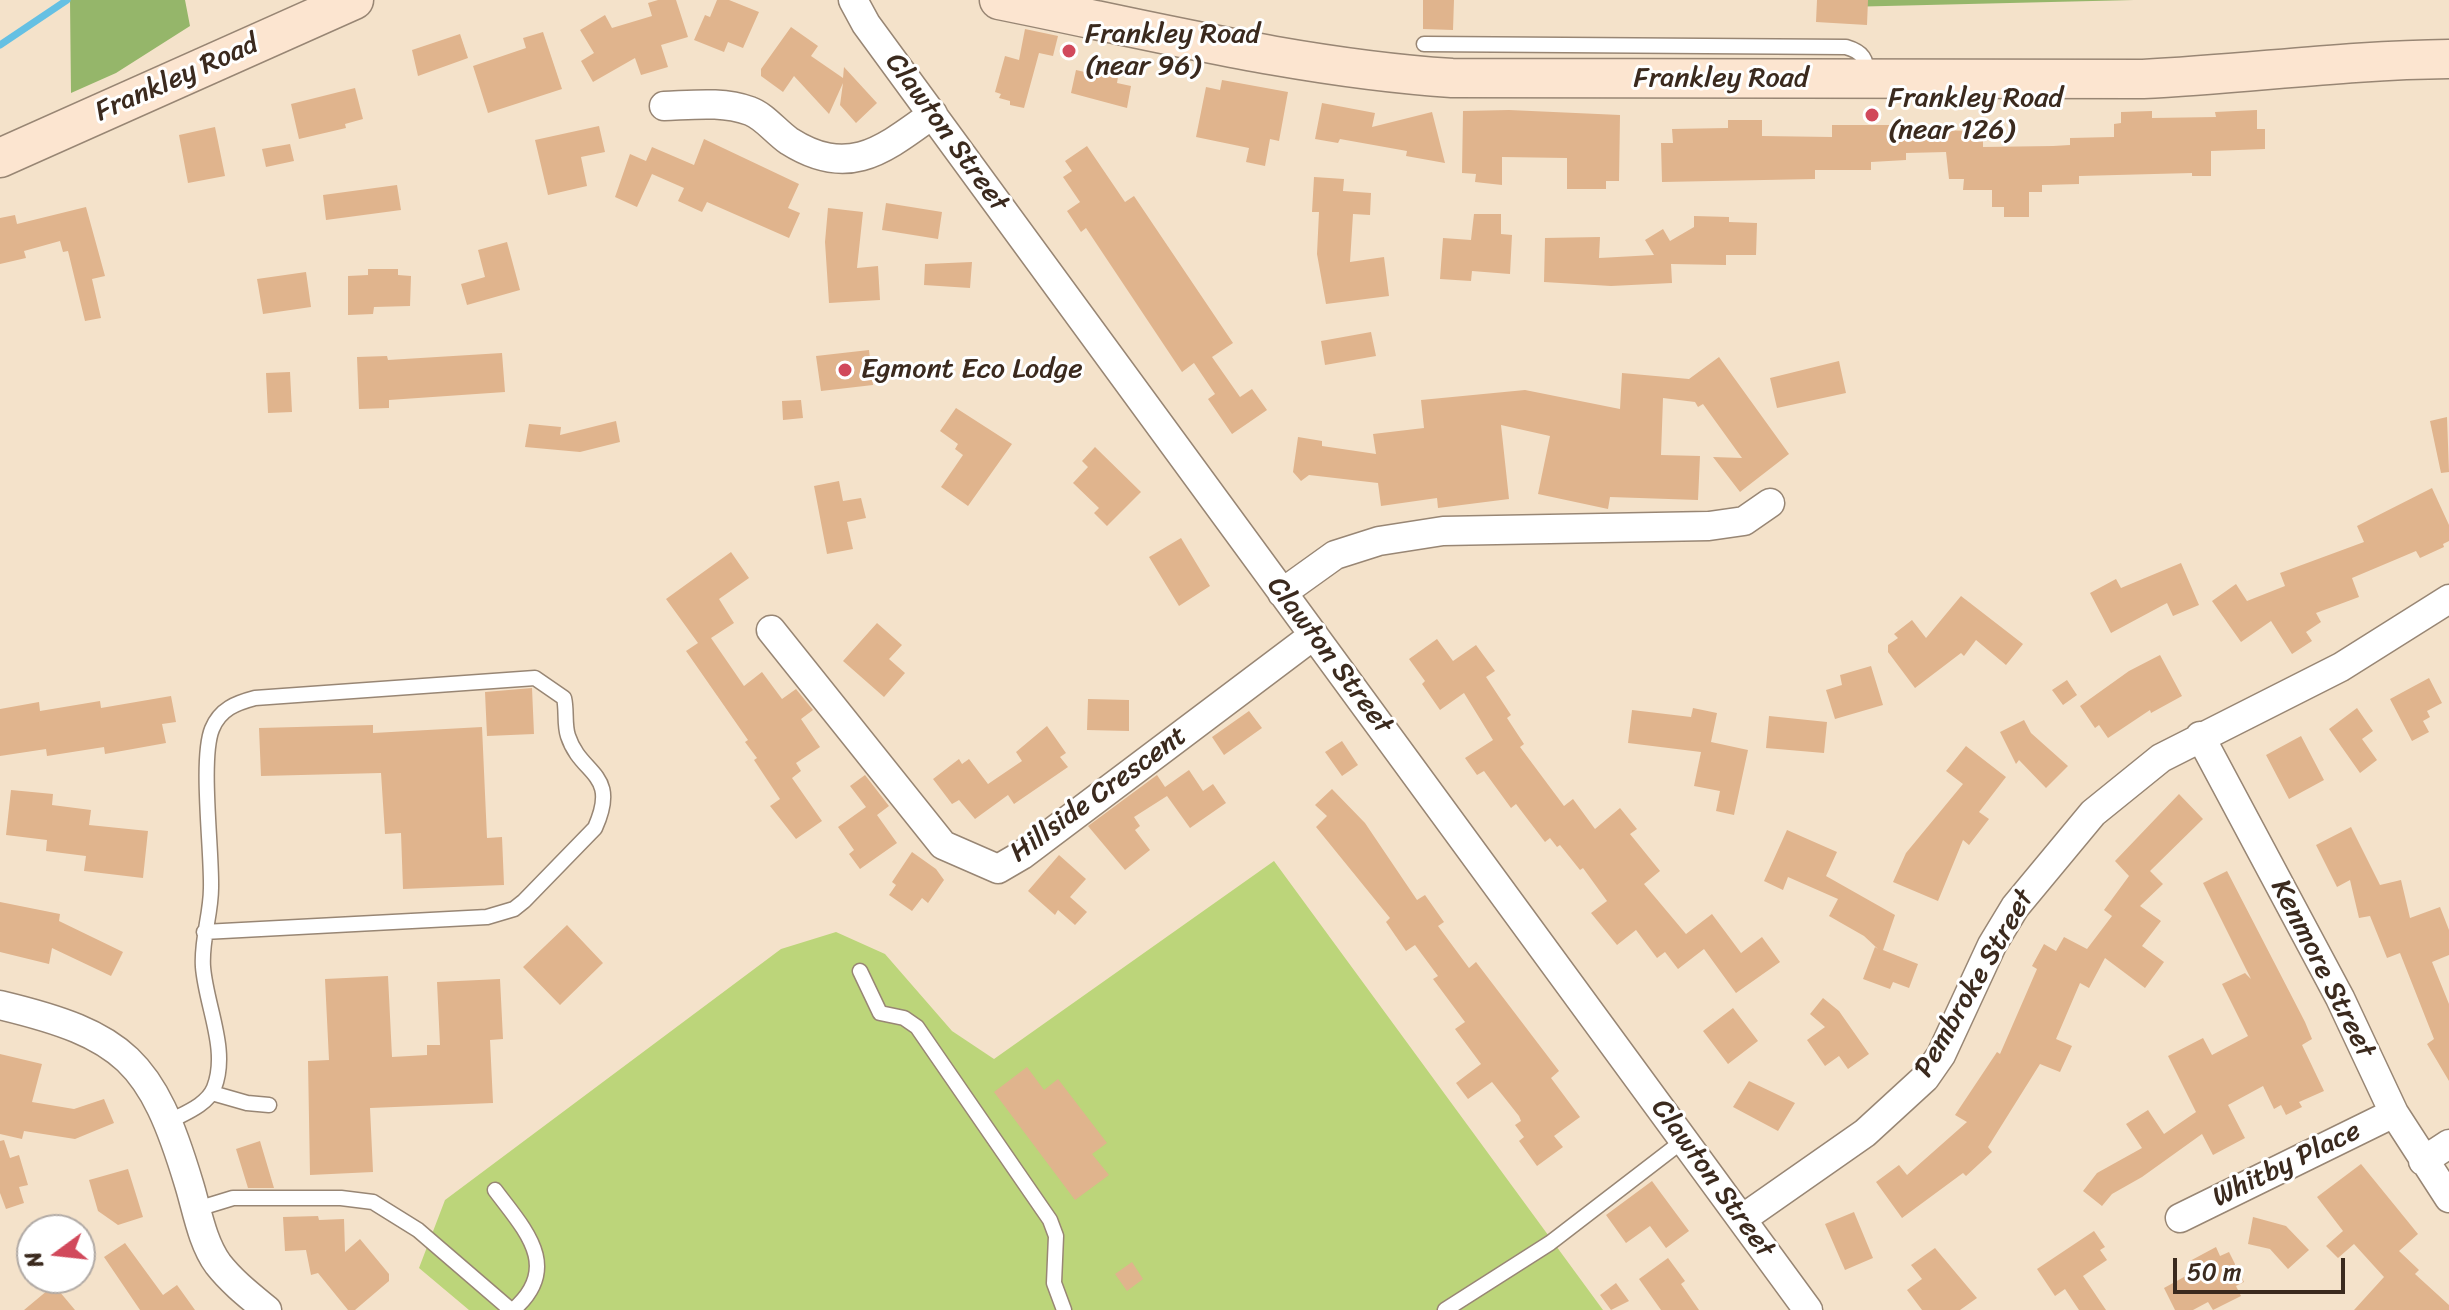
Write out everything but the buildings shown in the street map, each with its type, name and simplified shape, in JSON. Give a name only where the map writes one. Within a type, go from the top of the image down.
[{"type":"street","name":"Frankley Road","points":[[0,158],[354,0]]},
{"type":"street","name":"Clawton Street","points":[[853,0],[866,24],[1808,1310]]},
{"type":"street","name":"Frankley Road","points":[[999,0],[1384,74],[1452,78],[2143,79],[2342,62],[2449,59]]},
{"type":"street","points":[[664,106],[718,104],[752,111],[789,141],[816,155],[840,160],[862,158],[885,149],[933,114]]},
{"type":"street","points":[[1282,593],[1335,555],[1379,541],[1443,531],[1709,526],[1744,521],[1770,503]]},
{"type":"street","name":"Pembroke Street","points":[[1742,1219],[1865,1133],[1925,1078],[1954,1031],[1992,945],[2015,907],[2093,813],[2125,786],[2200,736],[2341,667],[2449,599]]},
{"type":"street","name":"Hillside Crescent","points":[[771,630],[943,845],[998,869],[1314,635]]},
{"type":"street","name":"Kenmore Street","points":[[2200,736],[2340,998],[2394,1113],[2449,1198]]},
{"type":"street","points":[[0,1005],[85,1030],[133,1064],[170,1121],[217,1263],[267,1310]]},
{"type":"street","name":"Whitby Place","points":[[2180,1218],[2394,1113]]},
{"type":"street","points":[[2423,1161],[2449,1144]]},
{"type":"lane","points":[[1424,44],[1846,47],[1859,51],[1867,61],[1867,79]]},
{"type":"lane","points":[[170,1121],[196,1107],[212,1093],[217,1042],[203,971],[204,932],[211,891],[208,746],[212,729],[229,707],[255,698],[535,678],[557,690],[564,698],[568,737],[601,785],[601,814],[595,828],[514,909],[487,917],[204,932]]},
{"type":"lane","points":[[860,971],[880,1013],[904,1018],[917,1027],[1043,1210],[1056,1236],[1054,1283],[1064,1310]]},
{"type":"lane","points":[[212,1093],[247,1103],[269,1105]]},
{"type":"lane","points":[[1445,1310],[1550,1243],[1684,1140]]},
{"type":"lane","points":[[197,1209],[233,1198],[349,1198],[373,1202],[418,1230],[512,1310],[531,1291],[538,1263],[530,1236],[495,1190]]},
{"type":"green space","points":[[70,0],[185,0],[190,26],[116,73],[71,93]]},
{"type":"green space","points":[[1826,0],[2134,0],[1844,7]]},
{"type":"green space","points":[[1274,861],[1603,1310],[469,1310],[419,1268],[445,1200],[781,949],[836,932],[885,954],[952,1031],[994,1059]]},
{"type":"waterway","points":[[0,45],[67,0]]},
{"type":"place","name":"Frankley Road (near 96)","points":[[1069,51]]},
{"type":"place","name":"Frankley Road (near 126)","points":[[1872,115]]},
{"type":"place","name":"Egmont Eco Lodge","points":[[845,370]]}]
